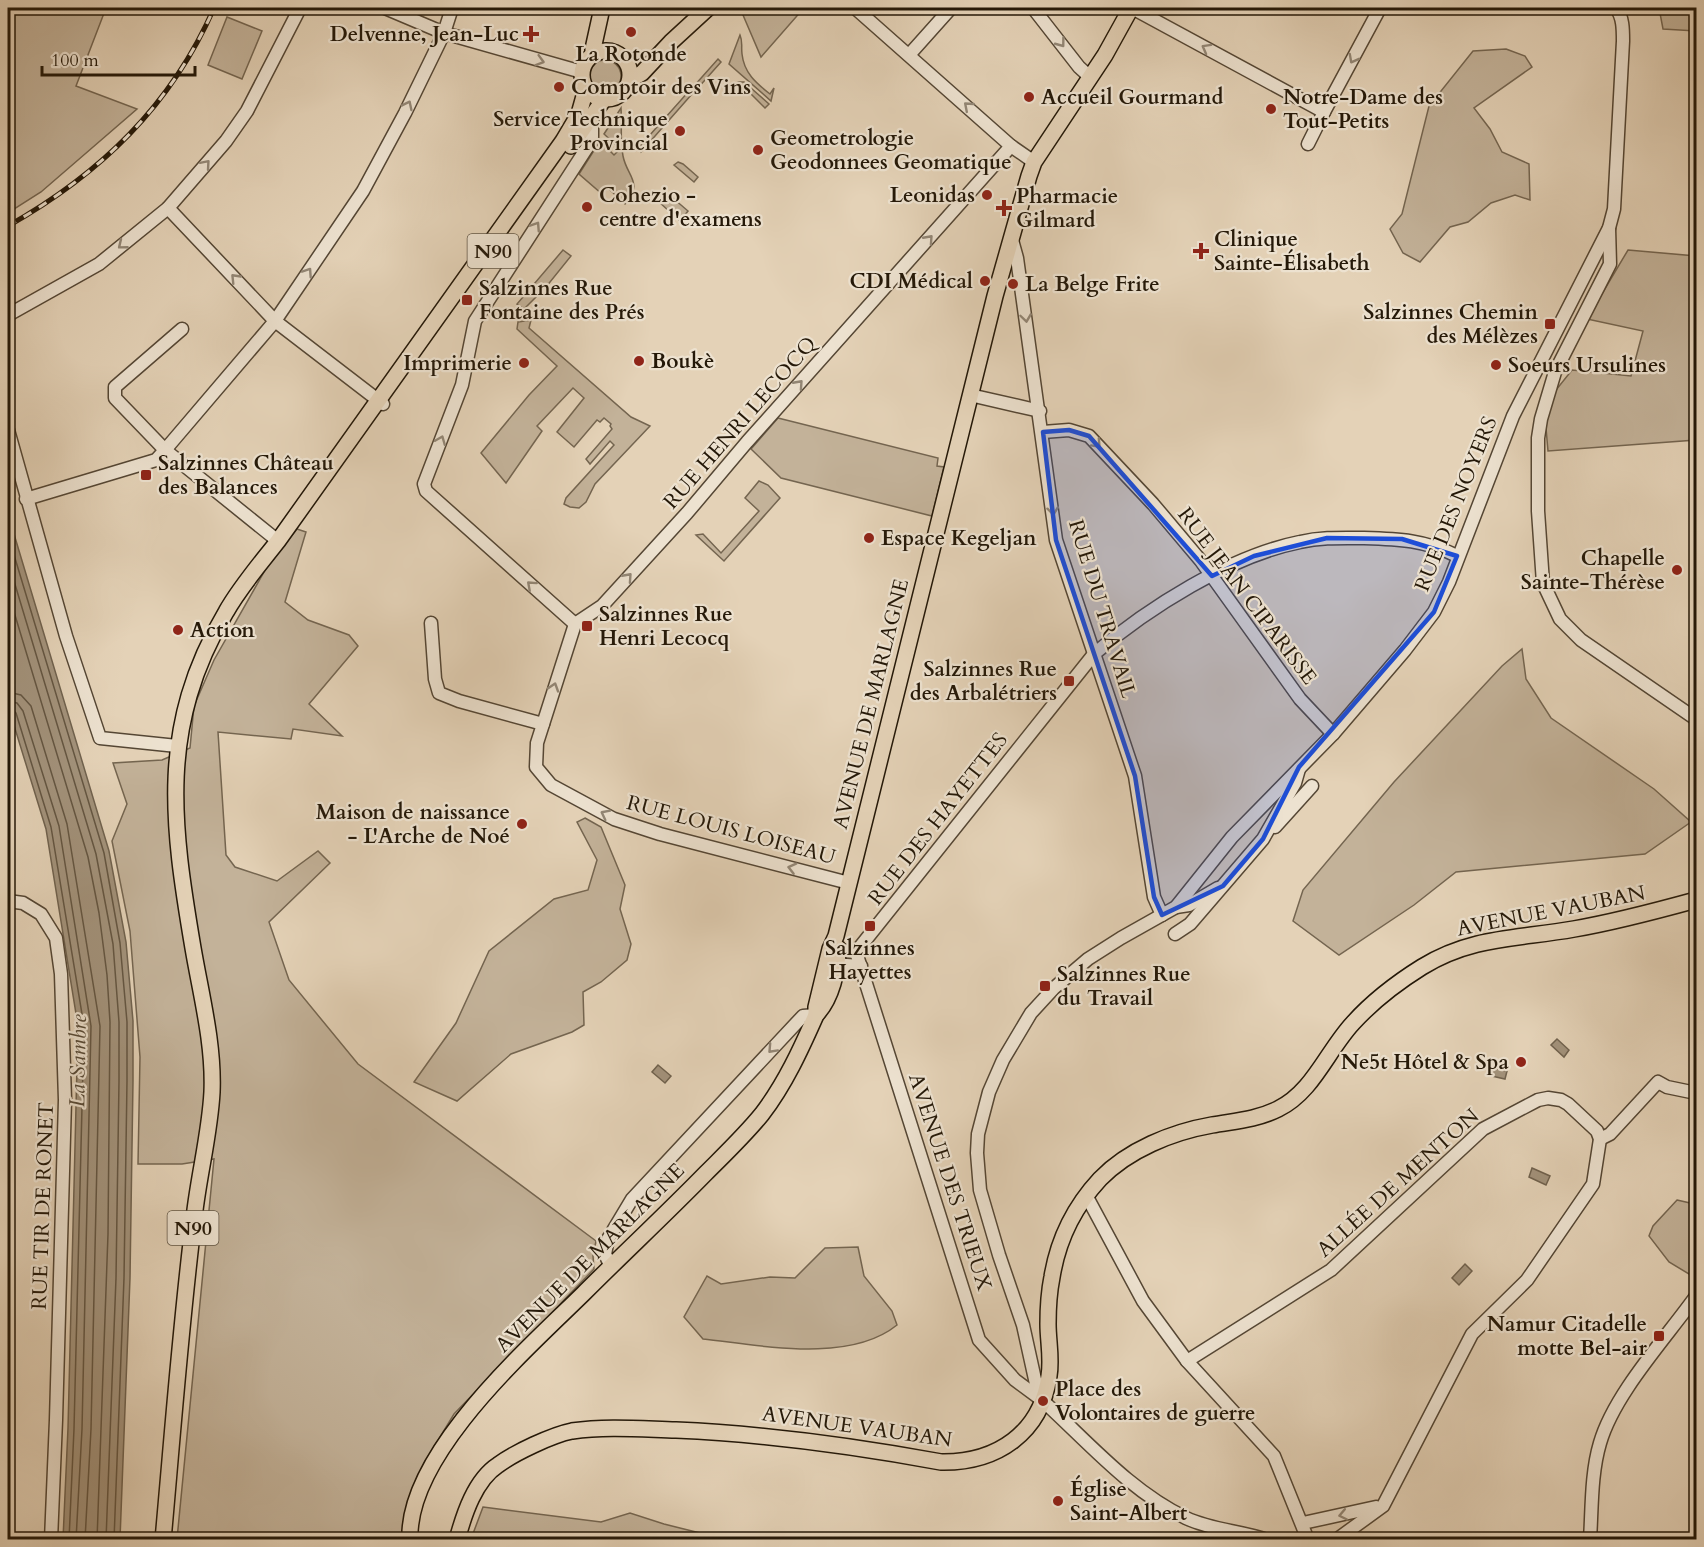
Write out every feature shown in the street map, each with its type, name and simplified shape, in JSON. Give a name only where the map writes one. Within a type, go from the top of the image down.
[{"type":"main road","points":[[601,13],[593,54],[584,65],[582,80],[586,90],[594,96],[610,99],[622,94],[630,81],[642,73],[708,8]]},
{"type":"main road","name":"AVENUE DE MARLAGNE","points":[[410,1539],[409,1528],[421,1488],[432,1465],[466,1414],[480,1396],[691,1188],[763,1113],[792,1066],[816,1014],[822,1008],[836,974],[835,950],[849,883],[970,395],[995,296],[1034,162],[1105,55],[1132,8]]},
{"type":"main road","points":[[601,13],[603,30],[630,73],[630,81]]},
{"type":"main road","points":[[593,54],[607,51],[640,61],[671,42]]},
{"type":"main road","name":"N90","points":[[381,402],[568,135],[579,114],[586,90]]},
{"type":"main road","name":"N90","points":[[163,1539],[195,1209],[212,1095],[210,1055],[177,843],[175,798],[177,746],[196,672],[216,628],[238,592],[436,329],[592,118],[603,99]]},
{"type":"main road","name":"AVENUE VAUBAN","points":[[458,1539],[472,1498],[483,1480],[497,1465],[538,1443],[570,1431],[616,1428],[746,1433],[941,1462],[971,1460],[992,1453],[1016,1439],[1039,1413],[1050,1375],[1048,1325],[1052,1274],[1063,1236],[1076,1208],[1116,1164],[1155,1142],[1179,1133],[1210,1125],[1253,1119],[1290,1102],[1304,1090],[1352,1023],[1394,987],[1424,966],[1479,942],[1573,930],[1656,912],[1696,900]]},
{"type":"street","points":[[8,315],[99,264],[168,208],[226,141],[247,111],[300,8]]},
{"type":"street","points":[[385,8],[444,33],[582,72]]},
{"type":"street","points":[[26,499],[156,460],[165,450],[275,321],[363,191],[444,33],[452,8]]},
{"type":"street","points":[[855,8],[1011,146],[1034,162]]},
{"type":"street","points":[[909,55],[951,8]]},
{"type":"street","points":[[1034,8],[1079,67],[1090,77]]},
{"type":"street","points":[[1132,8],[1324,112]]},
{"type":"street","points":[[1308,144],[1380,8]]},
{"type":"street","points":[[1616,8],[1623,26],[1623,41],[1614,209],[1609,228],[1610,264],[1555,372],[1540,419],[1538,511],[1543,583],[1560,619],[1581,640],[1696,719]]},
{"type":"street","points":[[431,623],[435,679],[439,693],[459,701],[543,724],[575,624],[426,491],[424,484],[462,385],[474,321],[590,143],[592,118]]},
{"type":"street","name":"RUE HENRI LECOCQ","points":[[575,624],[602,606],[687,513],[747,442],[1011,146]]},
{"type":"street","points":[[168,208],[275,321],[381,402]]},
{"type":"street","name":"RUE DES NOYERS","points":[[1176,907],[1232,837],[1333,734],[1405,650],[1434,612],[1449,582],[1457,556],[1513,416],[1609,228]]},
{"type":"street","name":"RUE DU TRAVAIL","points":[[1012,240],[1017,258],[1040,411],[1056,540],[1135,776],[1154,897],[1162,915]]},
{"type":"street","points":[[182,329],[115,387],[115,398],[165,450],[278,541]]},
{"type":"street","points":[[970,395],[1040,411]]},
{"type":"street","points":[[8,429],[66,636],[100,738],[177,746]]},
{"type":"street","name":"RUE JEAN CIPARISSE","points":[[1043,432],[1070,430],[1089,436],[1153,504],[1212,576],[1300,699],[1333,734]]},
{"type":"street","name":"RUE DES HAYETTES","points":[[856,952],[1094,654],[1126,626],[1175,595],[1212,576],[1254,556],[1299,542],[1327,538],[1402,538],[1457,556]]},
{"type":"street","name":"RUE LOUIS LOISEAU","points":[[543,724],[537,743],[536,767],[551,785],[614,819],[660,834],[849,883]]},
{"type":"street","name":"RUE DES NOYERS","points":[[1263,839],[1295,783],[1299,767]]},
{"type":"street","name":"RUE DES NOYERS","points":[[1175,934],[1190,924],[1312,786]]},
{"type":"street","name":"RUE DES NOYERS","points":[[1043,1401],[1036,1384],[1023,1325],[980,1190],[977,1153],[981,1116],[989,1092],[1003,1060],[1031,1013],[1054,988],[1088,959],[1176,907],[1189,905],[1222,886]]},
{"type":"street","name":"RUE TIR DE RONET","points":[[8,901],[23,903],[41,914],[56,938],[61,974],[65,1100],[57,1408],[51,1539]]},
{"type":"street","points":[[835,950],[856,952]]},
{"type":"street","points":[[835,950],[861,966]]},
{"type":"street","name":"AVENUE DES TRIEUX","points":[[856,952],[979,1340],[1014,1380],[1043,1401],[1131,1482],[1158,1503],[1188,1519],[1267,1539]]},
{"type":"street","points":[[611,1267],[605,1254],[608,1239],[632,1199],[803,1016],[816,1014]]},
{"type":"street","points":[[1336,1539],[1383,1506],[1472,1334],[1527,1280],[1593,1184],[1600,1139],[1610,1134],[1658,1082],[1666,1087],[1696,1093]]},
{"type":"street","name":"ALLÉE DE MENTON","points":[[1187,1361],[1331,1270],[1483,1129],[1538,1100],[1548,1098],[1561,1100],[1568,1104],[1597,1131],[1600,1139]]},
{"type":"street","points":[[1086,1195],[1143,1301],[1187,1361],[1274,1456],[1308,1539]]},
{"type":"street","points":[[1590,1539],[1596,1460],[1606,1425],[1626,1391],[1692,1311],[1696,1296]]},
{"type":"street","points":[[1303,1523],[1383,1506]]},
{"type":"highlighted area","points":[[1069,430],[1089,436],[1212,576],[1254,556],[1327,538],[1402,539],[1457,556],[1434,612],[1299,767],[1263,839],[1223,886],[1162,915],[1154,897],[1135,776],[1056,540],[1043,432]]},
{"type":"shaded area","points":[[8,8],[106,8],[76,86],[137,109],[41,192],[8,213]]},
{"type":"shaded area","points":[[740,8],[801,8],[803,9],[761,57]]},
{"type":"shaded area","points":[[1659,8],[1696,8],[1696,31],[1663,29]]},
{"type":"shaded area","points":[[227,17],[262,31],[242,79],[208,65]]},
{"type":"shaded area","points":[[740,35],[745,67],[756,82],[770,94],[774,88],[771,101],[729,64]]},
{"type":"shaded area","points":[[1506,49],[1525,56],[1532,67],[1474,108],[1490,129],[1502,152],[1529,164],[1530,200],[1515,195],[1491,203],[1468,222],[1450,227],[1420,262],[1403,253],[1390,229],[1402,214],[1429,106],[1473,51]]},
{"type":"shaded area","points":[[718,59],[721,62],[697,89],[694,86]]},
{"type":"shaded area","points":[[605,60],[616,65],[621,76],[616,87],[605,92],[594,87],[589,76],[594,65]]},
{"type":"shaded area","points":[[739,82],[744,82],[769,104],[765,108]]},
{"type":"shaded area","points":[[689,91],[692,94],[641,152],[639,148],[641,145]]},
{"type":"shaded area","points":[[621,108],[623,156],[634,185],[631,196],[625,204],[608,188],[602,194],[579,174],[600,141],[614,155],[620,149],[604,134]]},
{"type":"shaded area","points":[[678,162],[698,177],[694,182],[674,165]]},
{"type":"shaded area","points":[[667,193],[688,211],[680,221],[659,202]]},
{"type":"shaded area","points":[[563,250],[571,256],[546,287],[524,309],[517,304]]},
{"type":"shaded area","points":[[1628,250],[1696,256],[1696,440],[1548,451],[1544,405],[1572,370],[1631,376],[1643,331],[1587,319]]},
{"type":"shaded area","points":[[531,320],[529,328],[631,417],[650,426],[595,484],[586,502],[579,508],[564,504],[566,498],[614,445],[610,441],[590,464],[586,459],[612,429],[611,424],[604,418],[600,422],[597,420],[574,447],[557,432],[584,398],[573,388],[537,426],[542,431],[506,483],[481,453],[529,395],[557,366],[517,329],[518,322]]},
{"type":"shaded area","points":[[778,418],[938,458],[937,466],[944,467],[932,516],[781,478],[751,449]]},
{"type":"shaded area","points":[[759,481],[768,485],[780,498],[724,561],[696,535],[703,534],[721,553],[759,511],[745,498]]},
{"type":"shaded area","points":[[297,529],[306,532],[285,602],[308,620],[349,635],[358,646],[309,704],[342,736],[293,729],[291,739],[218,732],[226,855],[235,867],[277,881],[318,851],[330,863],[269,922],[289,980],[358,1064],[596,1241],[593,1256],[594,1269],[454,1414],[426,1460],[410,1496],[402,1539],[177,1539],[214,1159],[182,1164],[138,1164],[140,1057],[130,931],[112,841],[127,804],[113,763],[162,760],[190,748],[194,706],[214,660],[268,565]]},
{"type":"shaded area","points":[[1522,649],[1526,679],[1551,718],[1654,789],[1691,822],[1645,854],[1456,872],[1414,905],[1339,955],[1293,921],[1303,890],[1394,782],[1502,666]]},
{"type":"shaded area","points":[[585,818],[601,827],[625,885],[620,909],[631,944],[627,960],[601,982],[583,992],[584,1025],[572,1032],[511,1054],[457,1101],[414,1082],[456,1023],[489,951],[554,899],[588,890],[597,860],[577,822]]},
{"type":"shaded area","points":[[1677,1200],[1690,1203],[1696,1209],[1696,1274],[1694,1277],[1669,1262],[1649,1236],[1653,1226]]},
{"type":"shaded area","points":[[858,1247],[864,1276],[892,1311],[897,1325],[877,1337],[829,1348],[803,1349],[750,1345],[703,1339],[684,1317],[707,1276],[721,1284],[770,1277],[795,1278],[825,1248]]},
{"type":"shaded area","points":[[483,1507],[601,1522],[630,1513],[724,1539],[471,1539]]},
{"type":"water","name":"La Sambre","points":[[8,514],[109,851],[126,942],[133,1021],[133,1081],[130,1278],[120,1539],[63,1539],[78,1026],[46,829],[8,706]]},
{"type":"water","points":[[1557,1039],[1569,1050],[1564,1057],[1551,1045]]},
{"type":"water","points":[[658,1065],[671,1076],[665,1083],[652,1072]]},
{"type":"water","points":[[1488,1067],[1507,1071],[1505,1079],[1487,1075]]},
{"type":"water","points":[[1532,1168],[1550,1176],[1546,1185],[1529,1177]]},
{"type":"water","points":[[1465,1264],[1472,1271],[1459,1285],[1452,1278]]},
{"type":"railway","points":[[8,226],[73,184],[129,134],[177,76],[214,8]]},
{"type":"place","name":"La Rotonde","points":[[631,32]]},
{"type":"place","name":"Delvenne, Jean-Luc","points":[[531,34]]},
{"type":"place","name":"Comptoir des Vins","points":[[559,87]]},
{"type":"place","name":"Accueil Gourmand","points":[[1029,97]]},
{"type":"place","name":"Notre-Dame des Tout-Petits","points":[[1271,109]]},
{"type":"place","name":"Service Technique Provincial","points":[[680,131]]},
{"type":"place","name":"Geometrologie Geodonnees Geomatique","points":[[758,150]]},
{"type":"place","name":"Leonidas","points":[[987,195]]},
{"type":"place","name":"Cohezio - centre d'examens","points":[[587,207]]},
{"type":"place","name":"Pharmacie Gilmard","points":[[1004,208]]},
{"type":"place","name":"Clinique Sainte-Élisabeth","points":[[1201,251]]},
{"type":"place","name":"CDI Médical","points":[[985,281]]},
{"type":"place","name":"La Belge Frite","points":[[1013,284]]},
{"type":"place","name":"Salzinnes Rue Fontaine des Prés","points":[[467,300]]},
{"type":"place","name":"Salzinnes Chemin des Mélèzes","points":[[1550,324]]},
{"type":"place","name":"Boukè","points":[[639,361]]},
{"type":"place","name":"Imprimerie","points":[[524,363]]},
{"type":"place","name":"Soeurs Ursulines","points":[[1496,365]]},
{"type":"place","name":"Salzinnes Château des Balances","points":[[146,475]]},
{"type":"place","name":"Espace Kegeljan","points":[[869,538]]},
{"type":"place","name":"Chapelle Sainte-Thérèse","points":[[1677,570]]},
{"type":"place","name":"Salzinnes Rue Henri Lecocq","points":[[587,626]]},
{"type":"place","name":"Action","points":[[178,630]]},
{"type":"place","name":"Salzinnes Rue des Arbalétriers","points":[[1069,681]]},
{"type":"place","name":"Maison de naissance - L'Arche de Noé","points":[[522,824]]},
{"type":"place","name":"Salzinnes Hayettes","points":[[870,926]]},
{"type":"place","name":"Salzinnes Rue du Travail","points":[[1045,986]]},
{"type":"place","name":"Ne5t Hôtel & Spa","points":[[1521,1062]]},
{"type":"place","name":"Namur Citadelle motte Bel-air","points":[[1659,1336]]},
{"type":"place","name":"Place des Volontaires de guerre","points":[[1043,1401]]},
{"type":"place","name":"Église Saint-Albert","points":[[1058,1501]]}]
